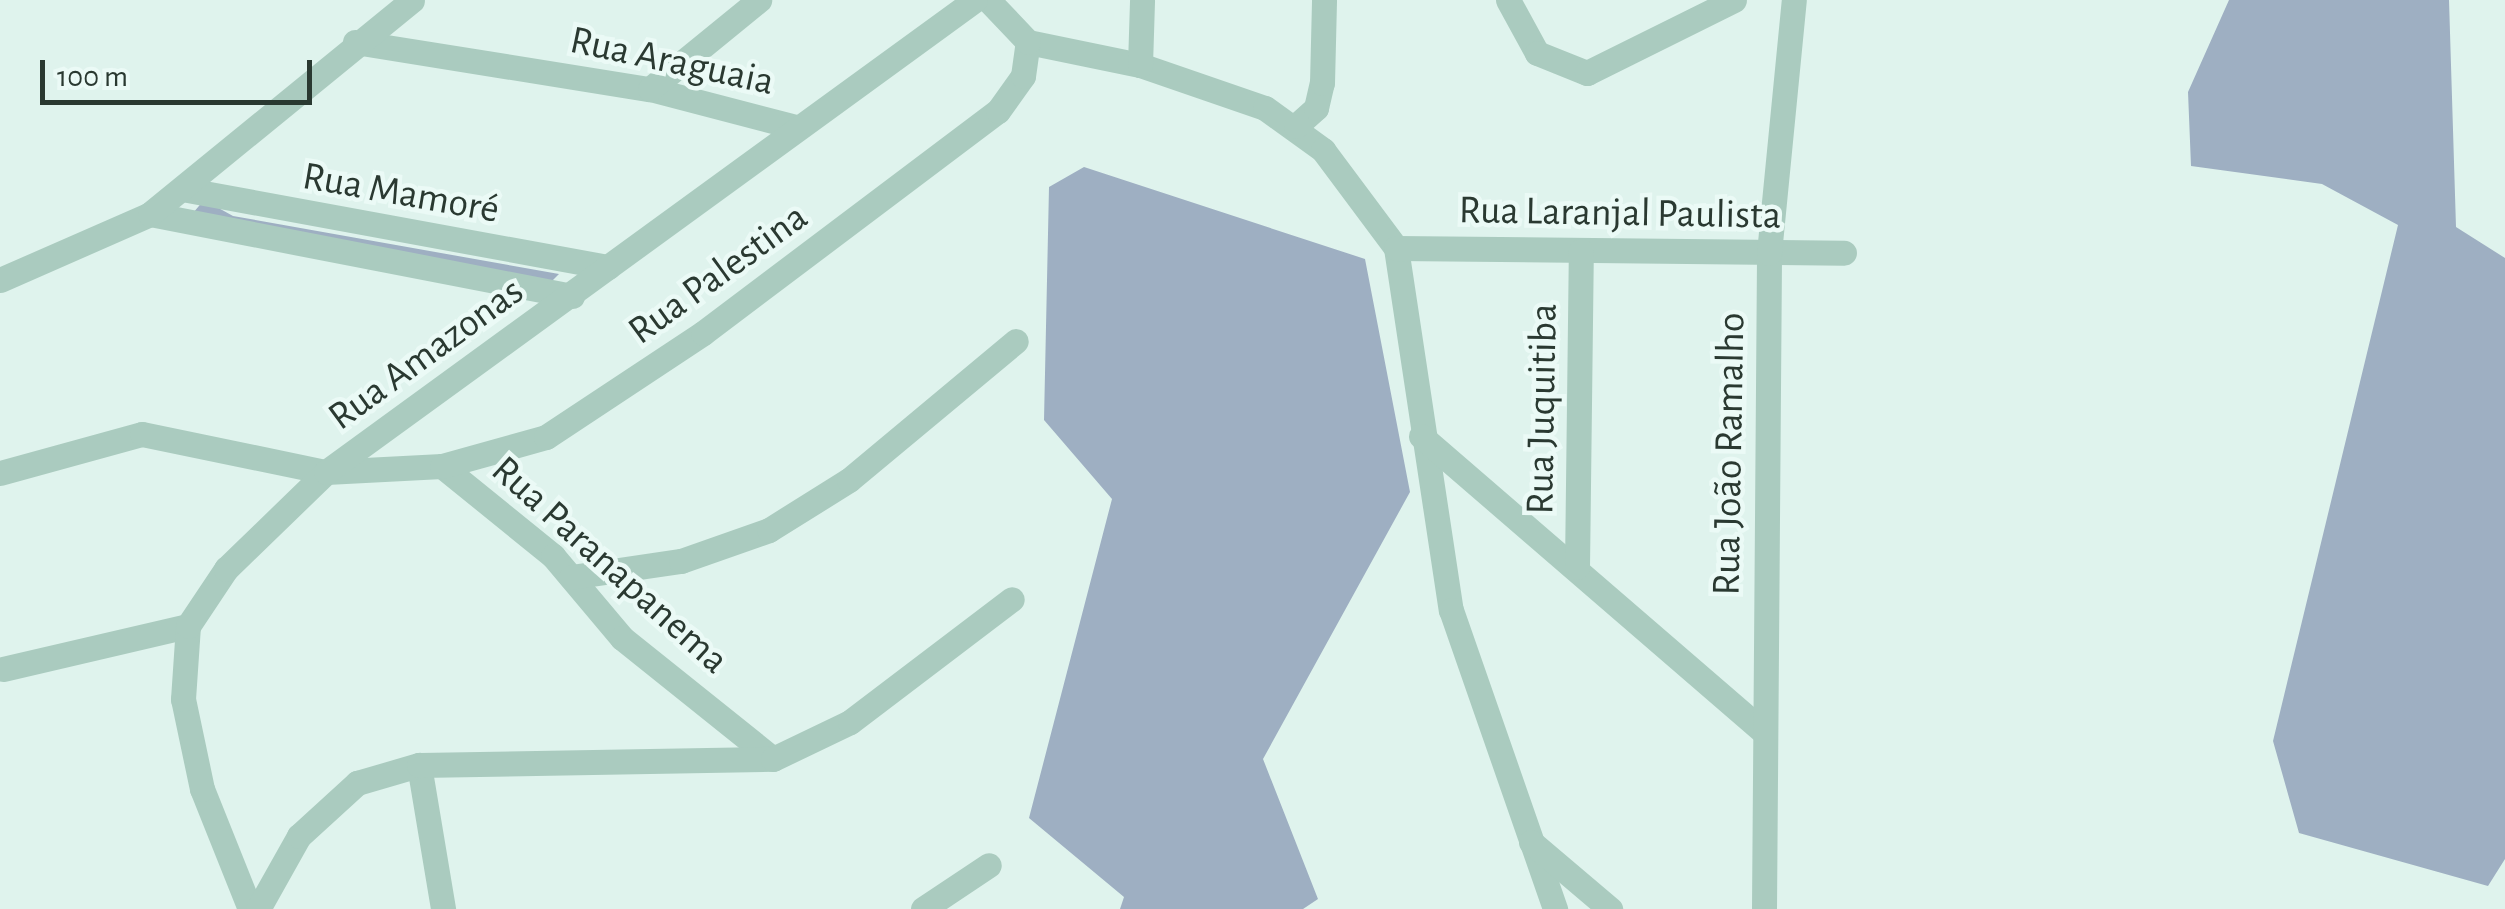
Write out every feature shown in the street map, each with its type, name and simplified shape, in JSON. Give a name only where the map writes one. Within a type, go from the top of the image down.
[{"type":"street","points":[[0,280],[150,214],[355,42],[412,0]]},
{"type":"street","points":[[650,90],[759,0]]},
{"type":"street","name":"Rua Amazonas","points":[[188,626],[226,568],[326,472],[975,0]]},
{"type":"street","points":[[988,0],[1028,42],[1140,65],[1296,126],[1396,248],[1421,436],[1451,610],[1555,909]]},
{"type":"street","points":[[1140,65],[1142,0]]},
{"type":"street","points":[[1296,126],[1316,108],[1322,84],[1324,0]]},
{"type":"street","points":[[1508,0],[1537,53],[1586,72],[1734,0]]},
{"type":"street","name":"Rua João Ramalho","points":[[1764,909],[1769,253],[1794,0]]},
{"type":"street","name":"Rua Araguaia","points":[[355,42],[650,90],[796,127]]},
{"type":"street","name":"Rua Palestina","points":[[0,473],[142,434],[326,472],[442,466],[546,437],[704,333],[998,111],[1023,76],[1028,42]]},
{"type":"street","name":"Rua Mamoré","points":[[182,188],[608,267]]},
{"type":"street","name":"Rua Mamoré","points":[[150,214],[572,296]]},
{"type":"street","name":"Rua Laranjal Paulista","points":[[1396,248],[1844,252]]},
{"type":"street","name":"Rua Juquitiba","points":[[1578,567],[1581,251]]},
{"type":"street","points":[[571,577],[681,561],[769,530],[849,480],[1016,341]]},
{"type":"street","points":[[1421,436],[1578,567],[1764,732]]},
{"type":"street","name":"Rua Paranapanema","points":[[442,466],[571,577],[622,638],[772,759]]},
{"type":"street","points":[[258,909],[327,804],[357,782],[419,765],[772,759],[850,722],[1012,599]]},
{"type":"street","points":[[3,669],[188,626],[189,743],[250,909]]},
{"type":"street","points":[[419,765],[443,909]]},
{"type":"street","points":[[1528,838],[1610,909]]},
{"type":"street","points":[[923,909],[988,865]]},
{"type":"shaded area","points":[[2229,0],[2449,0],[2456,227],[2505,258],[2505,859],[2488,886],[2299,833],[2273,741],[2398,225],[2322,184],[2191,166],[2188,92]]},
{"type":"shaded area","points":[[1084,167],[1365,259],[1410,492],[1263,759],[1318,899],[1303,909],[1120,909],[1124,897],[1029,818],[1112,499],[1044,420],[1049,187]]},
{"type":"shaded area","points":[[204,200],[233,216],[559,274],[551,282],[193,213]]}]
